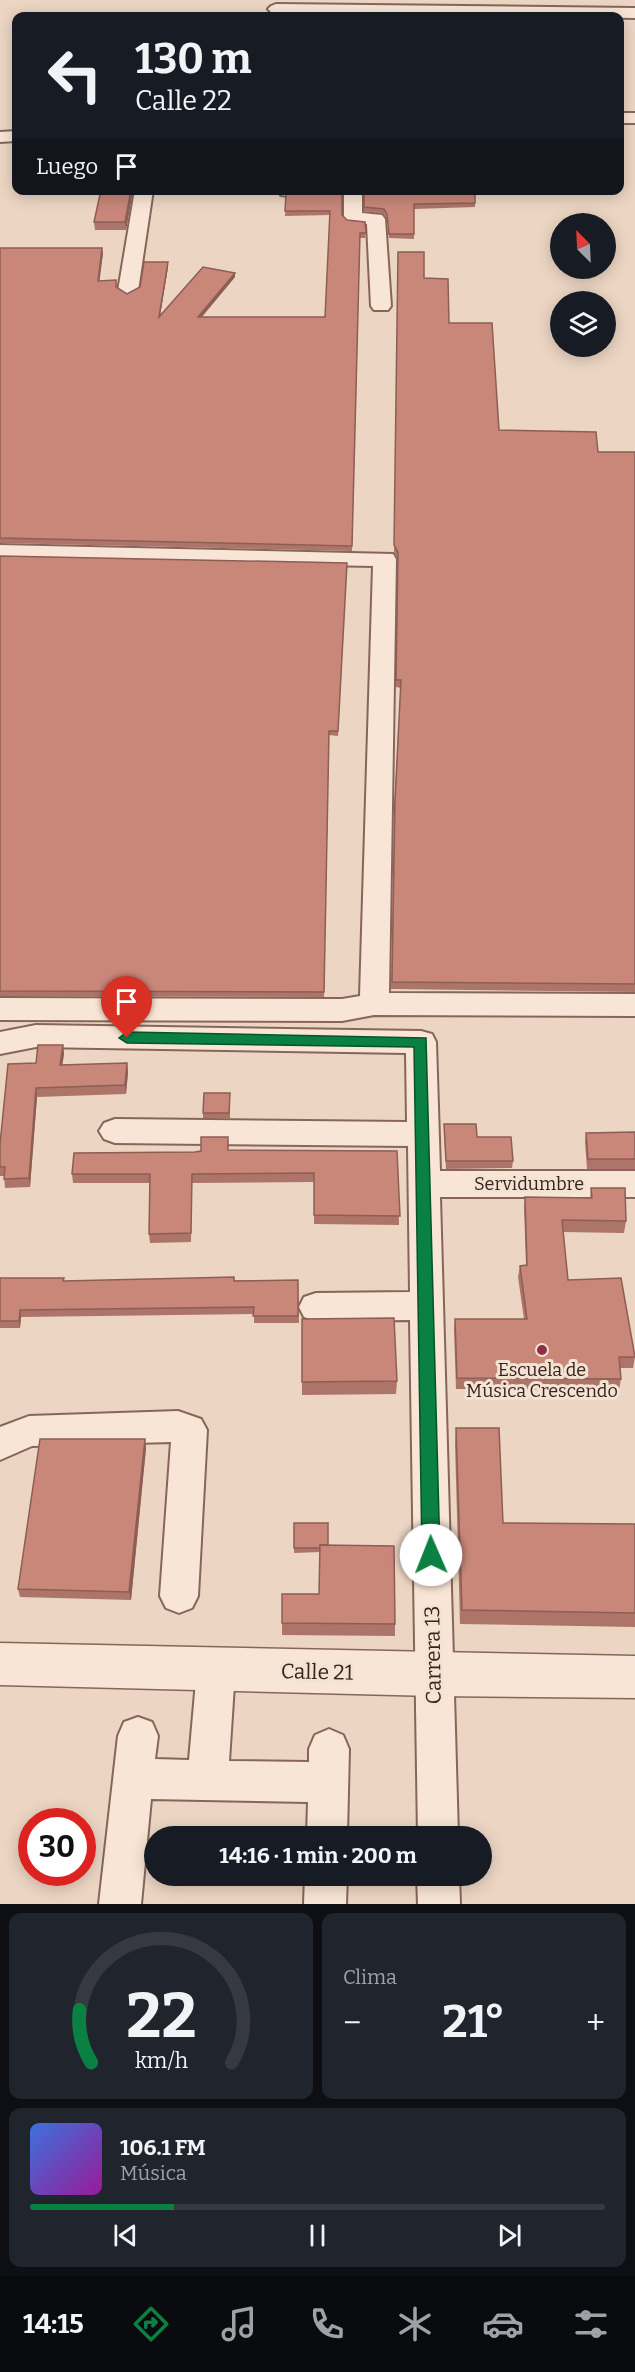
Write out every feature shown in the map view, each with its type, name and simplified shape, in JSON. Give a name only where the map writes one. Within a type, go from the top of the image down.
[{"type":"street","points":[[276,9],[491,12]]},
{"type":"street","points":[[128,291],[143,195]]},
{"type":"street","points":[[353,195],[352,218],[376,219],[381,306]]},
{"type":"street","points":[[0,552],[385,559],[374,1005]]},
{"type":"street","points":[[0,1009],[342,1010],[374,1005],[635,1005]]},
{"type":"street","name":"Carrera 13","points":[[0,1043],[36,1036],[421,1042],[438,1826]]},
{"type":"street","points":[[115,1131],[422,1134]]},
{"type":"street","name":"Servidumbre","points":[[423,1184],[635,1184]]},
{"type":"street","points":[[316,1307],[425,1306]]},
{"type":"street","points":[[0,1444],[29,1431],[178,1426],[189,1430],[179,1596]]},
{"type":"street","name":"Calle 21","points":[[0,1664],[434,1675],[635,1677]]},
{"type":"street","points":[[207,1781],[216,1670]]},
{"type":"street","points":[[120,1904],[138,1736]]},
{"type":"street","points":[[133,1779],[207,1781],[328,1766],[327,1826]]},
{"type":"street","points":[[325,1904],[326,1886]]},
{"type":"street","points":[[438,1886],[439,1904]]},
{"type":"building","points":[[100,195],[130,195],[125,222],[94,222]]},
{"type":"building","points":[[286,195],[342,195],[342,215],[347,220],[365,222],[366,233],[360,233],[352,546],[0,538],[0,248],[102,248],[98,281],[116,280],[116,287],[127,294],[140,287],[144,262],[168,262],[159,317],[203,267],[235,273],[198,317],[325,317],[330,211],[285,211]]},
{"type":"building","points":[[364,195],[475,195],[475,203],[414,204],[414,234],[389,234],[387,214],[384,209],[364,207]]},
{"type":"building","points":[[398,252],[424,252],[424,278],[448,279],[449,323],[492,323],[499,430],[596,432],[598,452],[635,452],[635,984],[392,982],[395,800],[401,680],[396,680],[398,552],[394,545]]},
{"type":"building","points":[[0,556],[347,563],[338,731],[329,731],[324,992],[0,991]]},
{"type":"building","points":[[38,1045],[63,1045],[60,1065],[127,1063],[125,1085],[36,1088],[29,1178],[4,1179],[5,1167],[0,1167],[0,1144],[8,1064],[36,1063]]},
{"type":"building","points":[[204,1093],[230,1093],[229,1113],[203,1113]]},
{"type":"building","points":[[444,1124],[476,1124],[477,1137],[511,1137],[513,1161],[446,1161]]},
{"type":"building","points":[[635,1132],[635,1159],[588,1159],[586,1133]]},
{"type":"building","points":[[201,1137],[228,1137],[228,1150],[397,1151],[400,1216],[314,1215],[314,1173],[192,1174],[191,1233],[149,1234],[150,1174],[72,1174],[74,1153],[195,1152],[201,1151]]},
{"type":"building","points":[[591,1188],[625,1188],[626,1221],[562,1220],[568,1280],[621,1278],[635,1357],[619,1357],[621,1379],[457,1378],[455,1319],[527,1319],[520,1266],[527,1265],[525,1197],[592,1198]]},
{"type":"building","points":[[234,1277],[234,1281],[298,1280],[298,1316],[253,1316],[254,1307],[20,1310],[19,1321],[0,1321],[0,1278],[64,1278],[63,1281]]},
{"type":"building","points":[[394,1318],[397,1381],[302,1382],[302,1319]]},
{"type":"building","points":[[456,1428],[499,1428],[503,1523],[635,1524],[635,1613],[462,1610]]},
{"type":"building","points":[[40,1439],[145,1439],[129,1592],[18,1589]]},
{"type":"building","points":[[294,1523],[328,1523],[328,1545],[320,1545],[320,1548],[294,1548]]},
{"type":"building","points":[[320,1545],[394,1546],[395,1624],[282,1623],[282,1594],[319,1594]]},
{"type":"place","name":"Escuela de Música Crescendo","points":[[542,1350]]},
{"type":"route","points":[[127,1038],[421,1042],[431,1555]]}]
